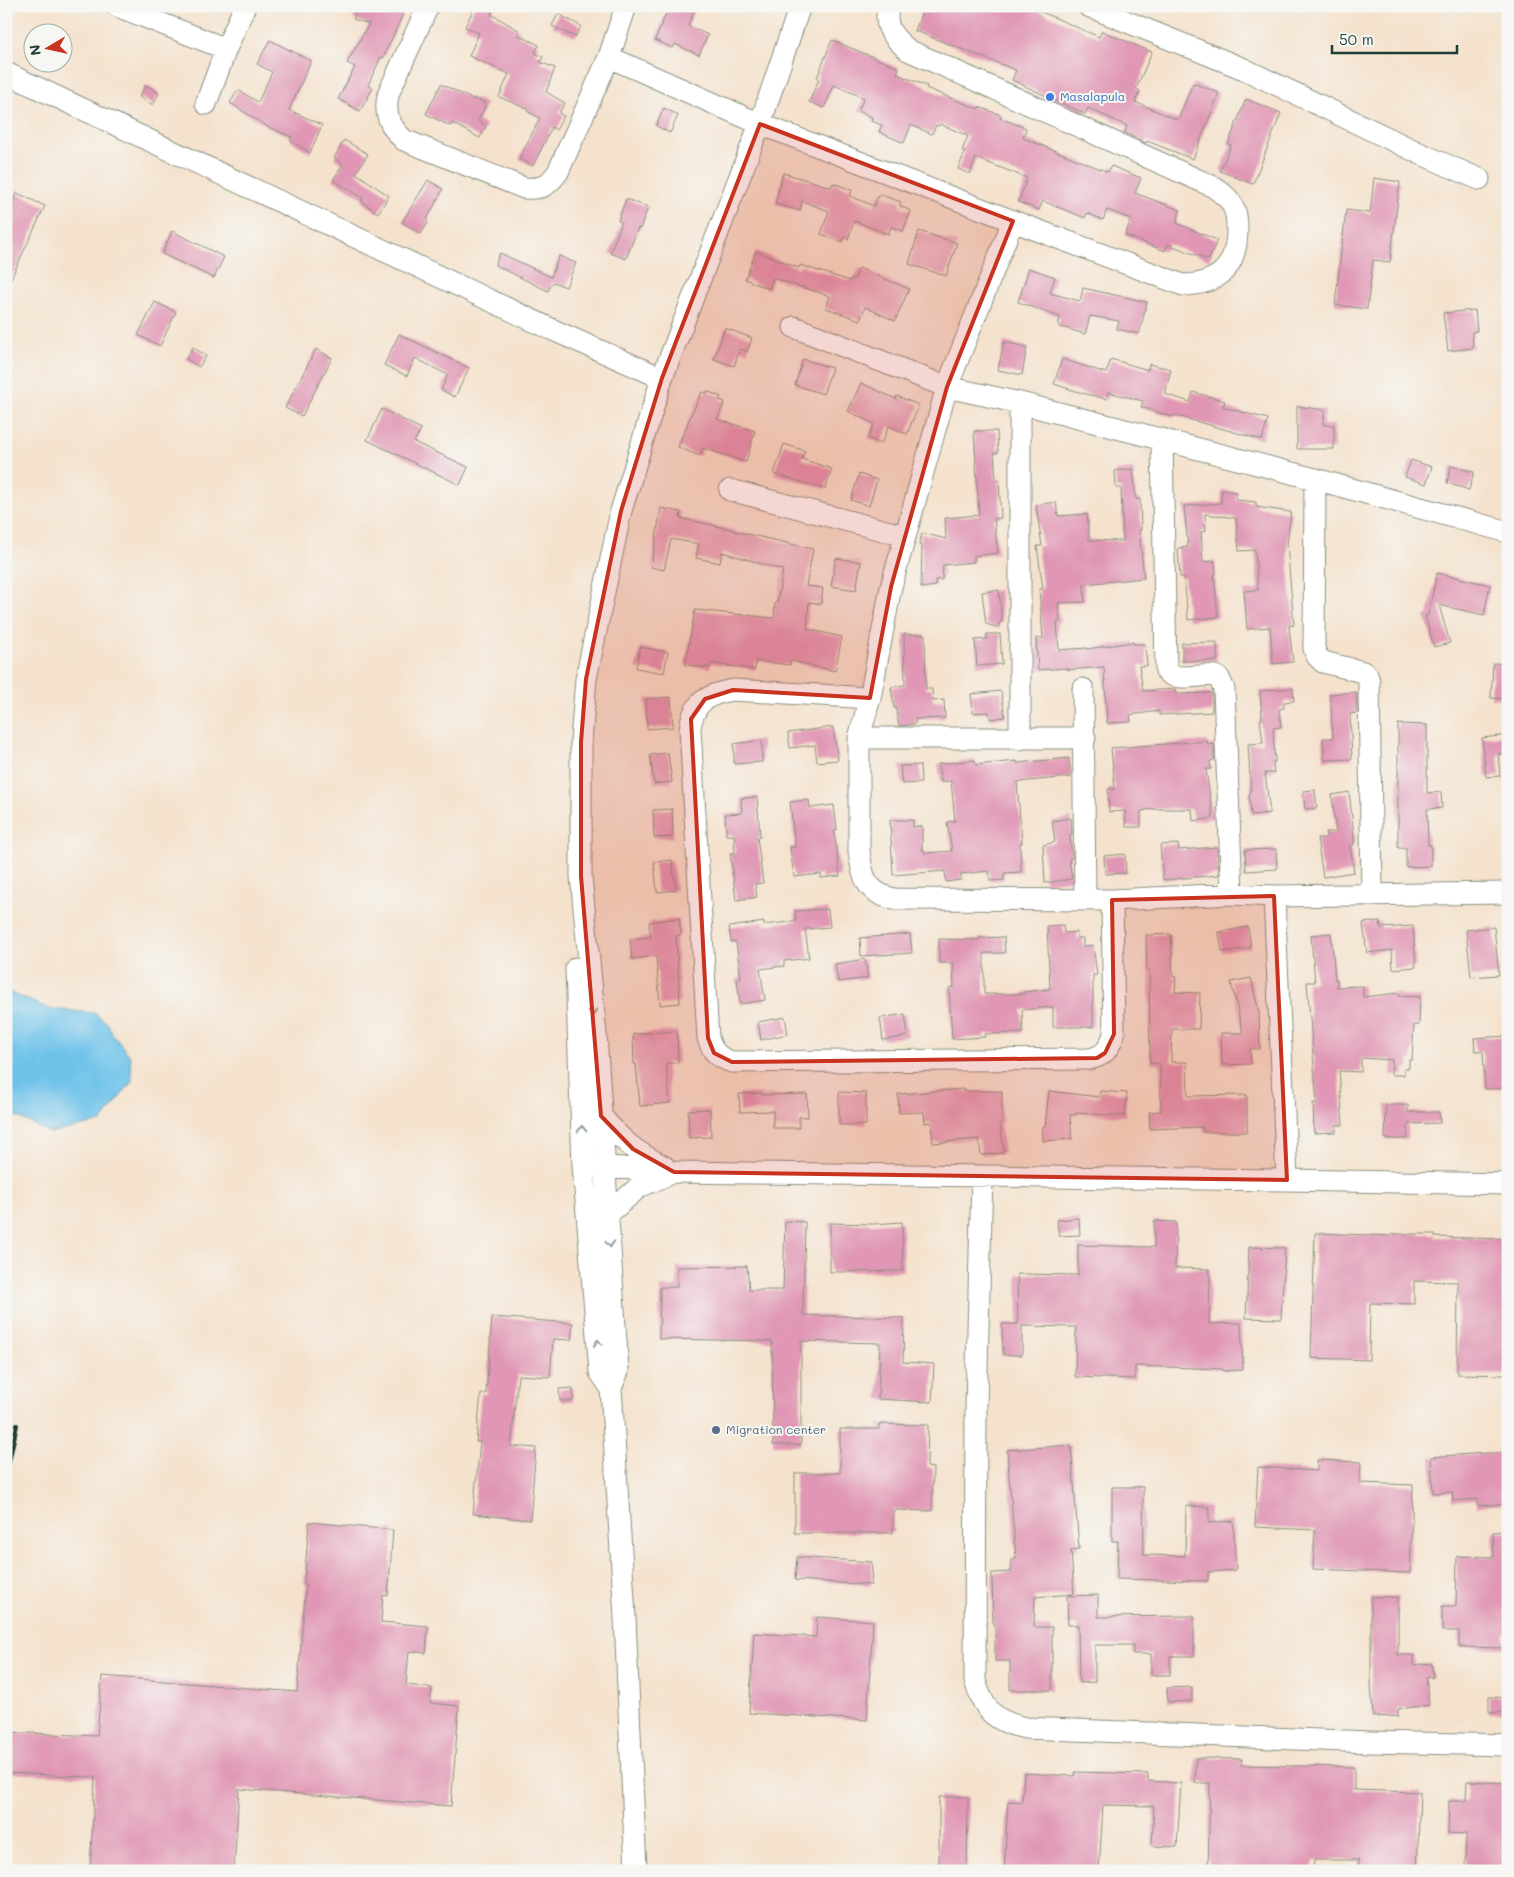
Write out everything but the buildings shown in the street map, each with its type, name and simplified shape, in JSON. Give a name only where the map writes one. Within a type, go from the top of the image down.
[{"type":"street","points":[[117,6],[226,49]]},
{"type":"street","points":[[206,104],[226,49],[245,6]]},
{"type":"street","points":[[428,6],[388,92],[386,103],[387,118],[394,130],[404,140],[524,188],[538,189],[549,184],[558,172],[609,57],[626,6]]},
{"type":"street","points":[[636,1871],[625,1617],[611,1388],[618,1371],[596,1036],[581,876],[581,742],[586,679],[621,511],[662,378],[760,124],[800,6]]},
{"type":"street","points":[[609,57],[760,124],[1183,285],[1200,285],[1216,278],[1226,269],[1232,260],[1237,234],[1237,218],[1228,198],[1214,187],[908,50],[890,32],[886,16],[889,6]]},
{"type":"street","points":[[1088,6],[1244,69],[1419,153],[1478,179]]},
{"type":"street","points":[[6,73],[553,330],[662,378]]},
{"type":"street","points":[[1013,221],[947,387],[892,586],[870,698],[859,738],[859,851],[861,868],[866,882],[872,890],[882,897],[894,899],[1112,900],[1232,894],[1274,896],[1508,893]]},
{"type":"street","points":[[794,327],[947,387],[1020,403],[1162,439],[1508,532]]},
{"type":"street","points":[[1020,403],[1020,739]]},
{"type":"street","points":[[1162,439],[1166,670],[1169,674],[1176,677],[1215,676],[1220,678],[1224,689],[1232,894]]},
{"type":"street","points":[[1315,479],[1314,648],[1317,656],[1323,662],[1363,672],[1367,675],[1369,681],[1372,895]]},
{"type":"street","points":[[730,490],[905,536]]},
{"type":"street","points":[[1083,688],[1085,738],[1085,899]]},
{"type":"street","points":[[870,698],[733,690],[719,692],[705,698],[693,714],[690,729],[708,1038],[714,1053],[732,1062],[1097,1058],[1105,1053],[1111,1045],[1114,1034],[1112,900]]},
{"type":"street","points":[[859,738],[1085,738]]},
{"type":"street","points":[[581,876],[573,906],[583,1165],[600,1372],[611,1388]]},
{"type":"street","points":[[1274,896],[1287,1180]]},
{"type":"street","points":[[600,1116],[633,1149],[674,1172]]},
{"type":"street","points":[[583,1165],[674,1172],[1508,1184]]},
{"type":"street","points":[[608,1214],[639,1187],[655,1178],[674,1172]]},
{"type":"street","points":[[982,1176],[976,1407],[974,1680],[980,1698],[991,1714],[1007,1724],[1025,1728],[1370,1742],[1508,1745]]},
{"type":"highlighted area","points":[[760,124],[1013,221],[947,387],[891,587],[870,698],[733,690],[705,699],[691,719],[708,1038],[714,1053],[732,1062],[1097,1058],[1105,1053],[1114,1034],[1112,900],[1274,896],[1287,1180],[674,1172],[633,1149],[601,1116],[581,876],[581,742],[586,679],[621,511],[662,378]]},
{"type":"water","points":[[6,991],[50,1009],[95,1013],[108,1024],[113,1035],[130,1056],[132,1081],[101,1122],[50,1133],[6,1111]]},
{"type":"railway","points":[[6,1476],[17,1425]]},
{"type":"place","name":"Masalapula","points":[[1050,97]]},
{"type":"place","name":"Migration center","points":[[716,1430]]}]
